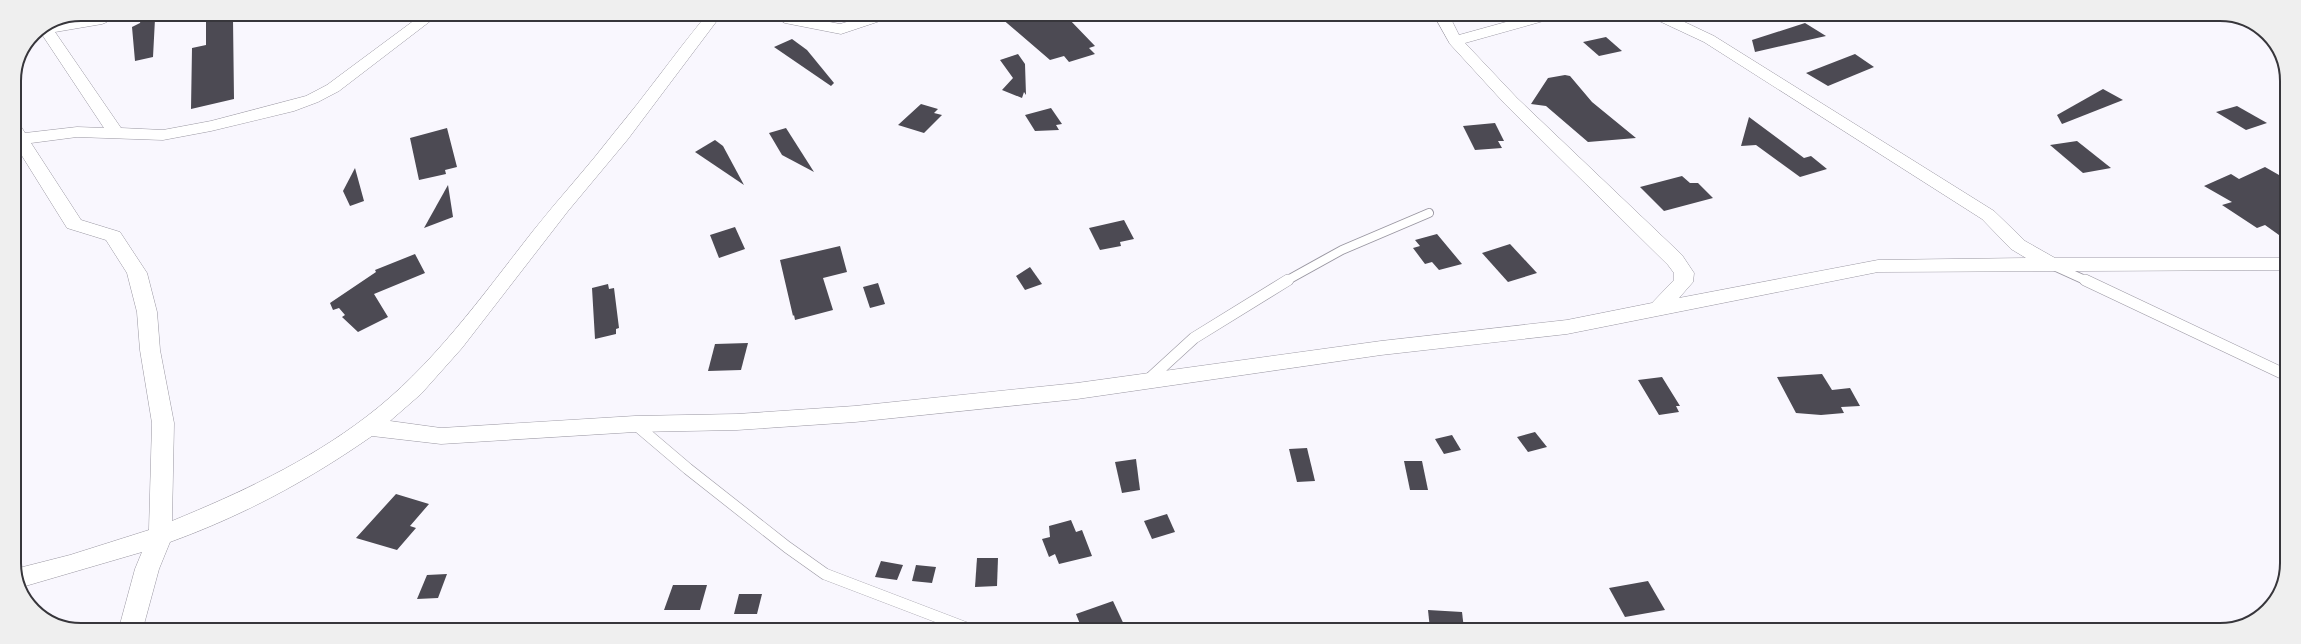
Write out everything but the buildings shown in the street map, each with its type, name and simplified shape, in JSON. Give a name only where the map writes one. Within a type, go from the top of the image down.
[{"type":"street","points":[[58,26],[89,21]]},
{"type":"street","points":[[21,134],[115,132],[148,136],[179,132],[245,118],[312,99],[333,88],[422,21]]},
{"type":"street","points":[[23,577],[160,536],[242,502],[306,468],[367,427],[413,389],[446,353],[576,189],[620,137],[710,21]]},
{"type":"street","points":[[800,21],[841,29],[866,21]]},
{"type":"street","points":[[1444,21],[1455,40],[1511,101],[1675,260],[1684,273],[1683,282],[1658,309]]},
{"type":"street","points":[[1455,40],[1527,21]]},
{"type":"street","points":[[1671,21],[1709,39],[1988,215],[2018,245],[2054,266]]},
{"type":"street","points":[[47,32],[115,132]]},
{"type":"street","points":[[21,139],[74,224],[113,236],[137,273],[147,312],[150,350],[163,423],[160,536],[147,569],[132,623]]},
{"type":"street","points":[[367,427],[441,436],[636,424],[699,424],[855,414],[1077,391],[1381,348],[1567,327],[1878,266],[2054,266],[2196,263],[2280,264]]},
{"type":"lane","points":[[1147,381],[1194,338],[1285,281],[1342,250],[1429,213]]},
{"type":"lane","points":[[2054,266],[2109,290],[2280,371]]},
{"type":"lane","points":[[636,424],[688,469],[787,547],[825,574],[953,623]]}]
